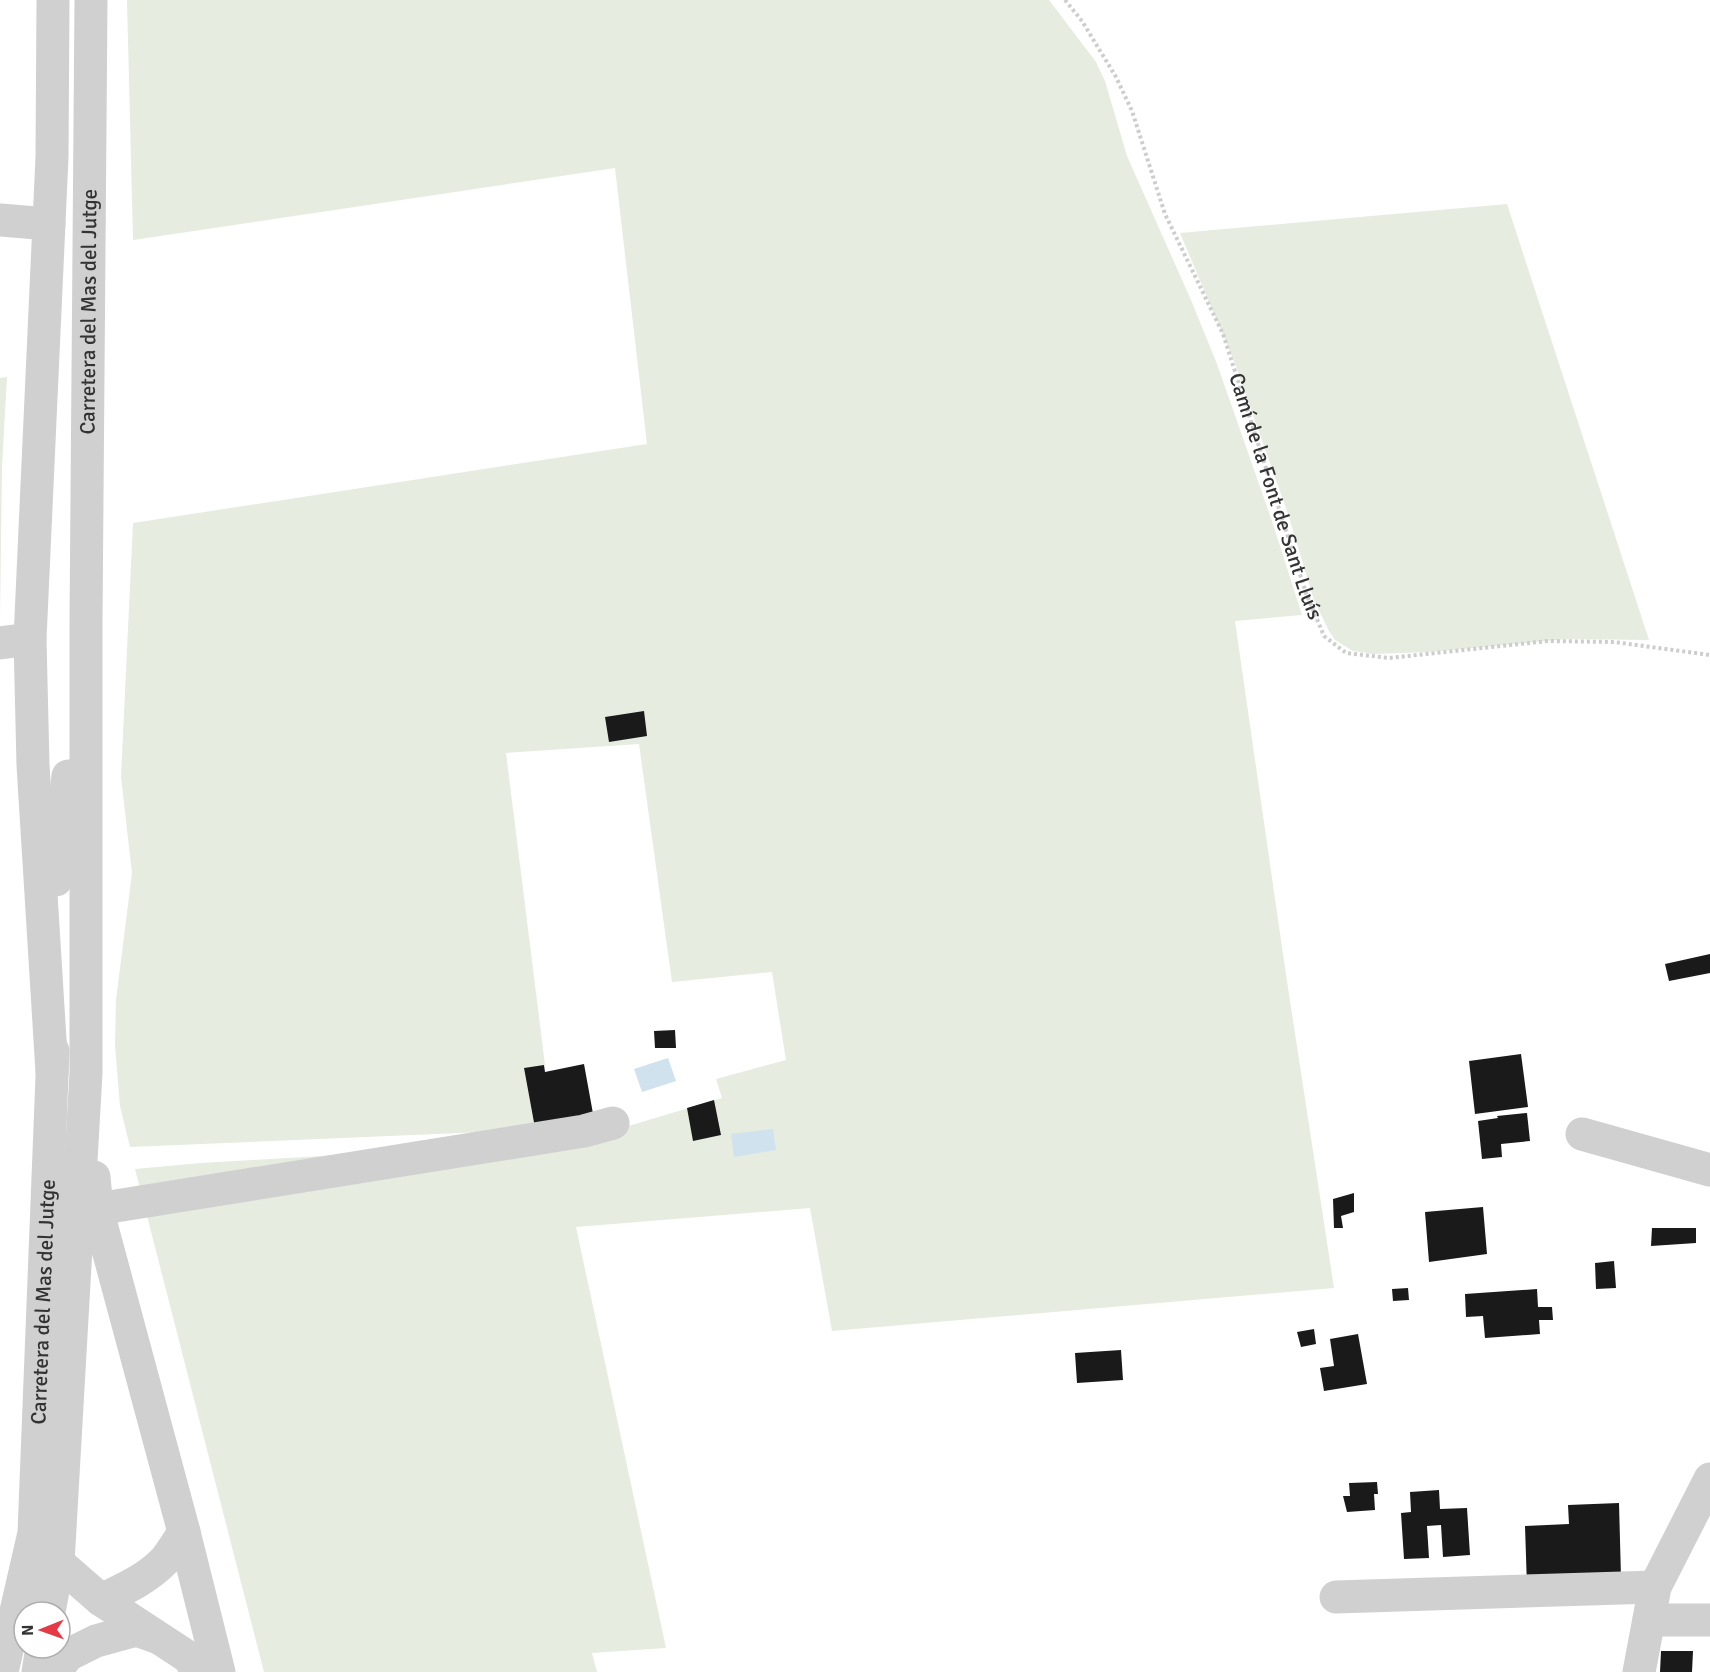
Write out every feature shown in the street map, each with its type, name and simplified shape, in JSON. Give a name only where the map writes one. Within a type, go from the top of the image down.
[{"type":"street","points":[[52,1072],[33,765],[15,641],[49,224],[53,0]]},
{"type":"street","name":"Carretera del Mas del Jutge","points":[[86,622],[92,0]]},
{"type":"street","points":[[0,220],[49,224]]},
{"type":"street","points":[[52,1072],[57,877],[86,622]]},
{"type":"street","points":[[51,1600],[58,1563],[86,1072],[86,622]]},
{"type":"street","name":"Carretera del Mas del Jutge","points":[[2,1672],[34,1533],[52,1072]]},
{"type":"street","points":[[86,1072],[97,1209],[184,1532],[219,1672]]},
{"type":"street","points":[[97,1209],[585,1131],[613,1124]]},
{"type":"street","points":[[1582,1134],[1710,1170]]},
{"type":"street","points":[[1639,1672],[1655,1587],[1710,1479]]},
{"type":"street","points":[[100,1600],[133,1585],[152,1573],[166,1558],[184,1532]]},
{"type":"street","points":[[34,1533],[44,1551],[100,1600],[188,1657],[199,1672]]},
{"type":"street","points":[[1336,1597],[1655,1587]]},
{"type":"street","points":[[1649,1620],[1710,1620]]},
{"type":"street","points":[[55,1672],[68,1655],[96,1641],[136,1630],[161,1639]]},
{"type":"path","name":"Camí de la Font de Sant Lluís","points":[[1065,0],[1082,21],[1116,77],[1132,111],[1165,214],[1223,334],[1306,593],[1324,636],[1346,653],[1389,658],[1548,641],[1614,642],[1710,655]]},
{"type":"shaded area","points":[[127,0],[1049,0],[1096,62],[1105,81],[1127,156],[1217,364],[1302,615],[1235,621],[1334,1288],[832,1331],[810,1208],[576,1227],[666,1648],[592,1653],[597,1672],[264,1672],[135,1169],[595,1136],[722,1098],[716,1079],[786,1060],[772,972],[672,982],[639,744],[506,753],[545,1065],[524,1069],[535,1128],[130,1147],[120,1106],[115,1045],[116,1000],[132,873],[121,777],[133,523],[647,444],[615,168],[133,240]]},
{"type":"shaded area","points":[[1507,204],[1649,640],[1567,639],[1430,652],[1373,654],[1353,651],[1335,640],[1314,600],[1288,514],[1234,361],[1180,233]]},
{"type":"shaded area","points":[[7,377],[2,466],[0,619],[0,378]]},
{"type":"water","points":[[668,1058],[676,1081],[642,1092],[634,1069]]},
{"type":"water","points":[[773,1129],[776,1150],[734,1157],[731,1134]]},
{"type":"building","points":[[644,711],[647,736],[609,742],[605,717]]},
{"type":"building","points":[[1710,954],[1710,973],[1669,981],[1665,964]]},
{"type":"building","points":[[675,1030],[676,1048],[655,1048],[654,1031]]},
{"type":"building","points":[[1521,1054],[1528,1107],[1475,1114],[1469,1061]]},
{"type":"building","points":[[584,1064],[594,1119],[535,1128],[524,1068],[544,1065],[545,1072]]},
{"type":"building","points":[[714,1100],[721,1135],[693,1141],[687,1108]]},
{"type":"building","points":[[1527,1113],[1530,1141],[1501,1144],[1502,1157],[1482,1159],[1478,1121],[1498,1118],[1497,1116]]},
{"type":"building","points":[[1354,1193],[1354,1212],[1341,1216],[1343,1228],[1334,1228],[1333,1199]]},
{"type":"building","points":[[1483,1207],[1487,1254],[1429,1262],[1425,1212]]},
{"type":"building","points":[[1652,1228],[1696,1228],[1696,1243],[1651,1246]]},
{"type":"building","points":[[1614,1261],[1616,1288],[1596,1289],[1595,1263]]},
{"type":"building","points":[[1408,1288],[1409,1300],[1393,1301],[1392,1289]]},
{"type":"building","points":[[1537,1289],[1538,1307],[1552,1307],[1553,1320],[1539,1320],[1540,1334],[1485,1338],[1483,1316],[1466,1317],[1465,1294]]},
{"type":"building","points":[[1314,1329],[1316,1344],[1301,1347],[1297,1332]]},
{"type":"building","points":[[1358,1334],[1367,1384],[1324,1391],[1320,1368],[1334,1366],[1330,1339]]},
{"type":"building","points":[[1121,1350],[1123,1380],[1077,1383],[1075,1353]]},
{"type":"building","points":[[1377,1482],[1378,1494],[1374,1494],[1375,1510],[1347,1512],[1343,1496],[1350,1496],[1349,1483]]},
{"type":"building","points":[[1439,1490],[1440,1509],[1467,1508],[1470,1555],[1443,1557],[1441,1525],[1427,1526],[1429,1558],[1404,1559],[1401,1513],[1411,1512],[1410,1492]]},
{"type":"building","points":[[1619,1503],[1621,1577],[1527,1587],[1525,1526],[1569,1524],[1568,1505]]},
{"type":"building","points":[[1661,1651],[1693,1651],[1692,1672],[1660,1672]]}]
